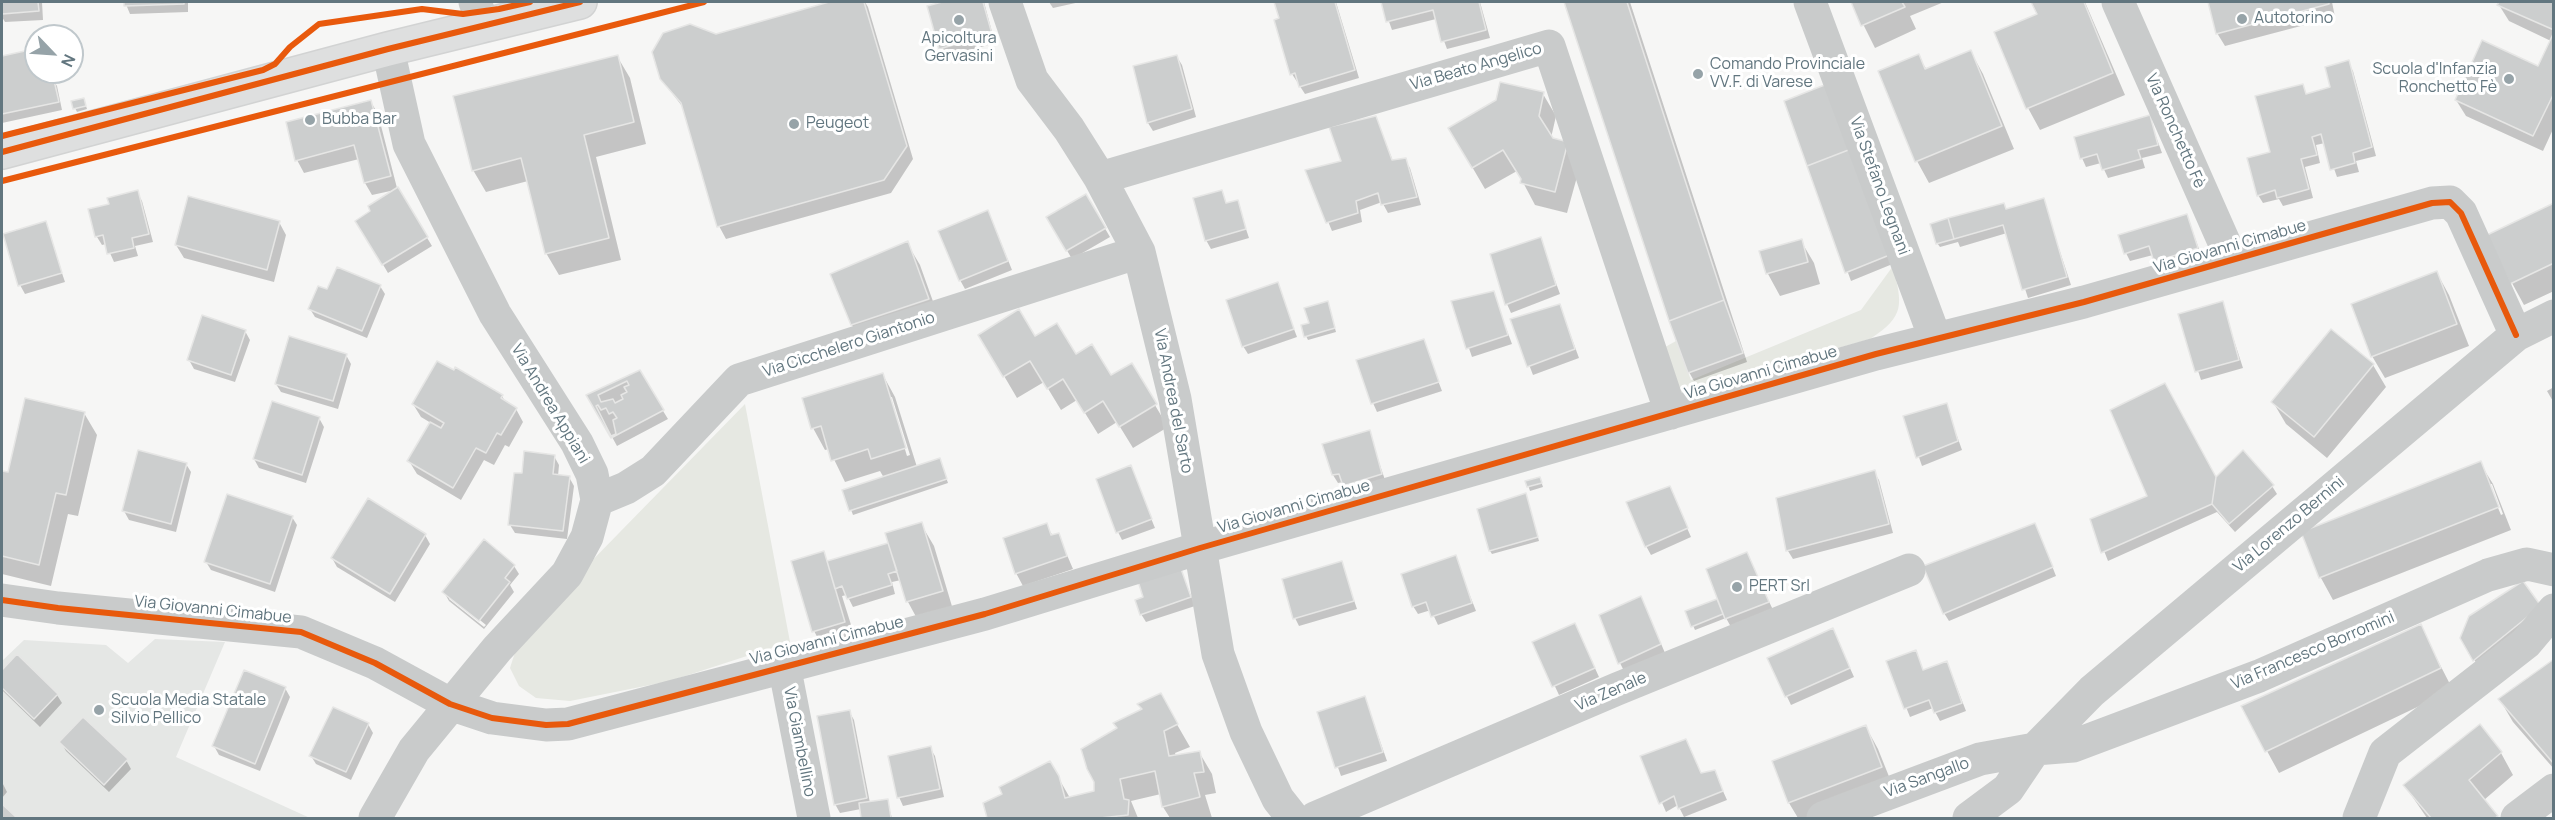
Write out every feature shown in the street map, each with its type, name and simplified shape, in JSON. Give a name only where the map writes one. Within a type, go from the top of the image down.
[{"type":"main road","points":[[2,152],[388,49],[479,14],[580,2]]},
{"type":"street","name":"Via Andrea del Sarto","points":[[1005,2],[1032,80],[1069,129],[1100,178],[1139,252],[1175,399],[1218,654],[1246,732],[1278,799],[1293,819]]},
{"type":"street","name":"Via Stefano Legnani","points":[[1810,2],[1935,338]]},
{"type":"street","name":"Via Ronchetto Fè","points":[[2118,2],[2232,260]]},
{"type":"street","name":"Via Beato Angelico","points":[[1100,178],[1549,46],[1671,413]]},
{"type":"street","name":"Via Andrea Appiani","points":[[375,819],[414,750],[450,704],[567,574],[587,537],[597,500],[592,474],[577,443],[495,314],[410,144],[388,49]]},
{"type":"street","name":"Via Giovanni Cimabue","points":[[2,600],[58,608],[301,632],[375,663],[450,704],[492,718],[546,725],[568,724],[784,665],[985,614],[1200,548],[1935,338],[2084,302],[2432,203],[2450,202],[2461,213],[2516,335]]},
{"type":"street","name":"Via Cicchelero Giantonio","points":[[597,500],[626,488],[653,471],[739,380],[1139,252]]},
{"type":"street","name":"Via Lorenzo Bernini","points":[[2035,749],[2092,691],[2516,335],[2553,316]]},
{"type":"street","name":"Via Francesco Borromini","points":[[2073,746],[2259,676],[2488,575],[2527,564],[2553,570]]},
{"type":"street","name":"Via Zenale","points":[[1315,819],[1606,694],[1909,570]]},
{"type":"street","points":[[2359,819],[2385,753],[2526,643],[2553,610]]},
{"type":"street","name":"Via Giambellino","points":[[784,665],[814,819]]},
{"type":"street","name":"Via Sangallo","points":[[1823,819],[1980,759],[2035,749],[2073,746]]},
{"type":"street","points":[[1969,819],[2008,789],[2035,749]]},
{"type":"street","points":[[2517,819],[2553,790]]},
{"type":"shaded area","points":[[1893,266],[1898,290],[1898,308],[1890,323],[1870,339],[1681,393],[1658,351],[1676,341],[1691,380],[1861,310]]},
{"type":"shaded area","points":[[745,404],[790,642],[670,681],[570,701],[536,698],[519,686],[510,668],[518,643],[535,619]]},
{"type":"shaded area","name":"Scuola Media Statale Silvio Pellico","points":[[155,639],[225,642],[176,757],[310,818],[2,818],[2,661],[24,640],[106,645],[128,663]]},
{"type":"building","points":[[2,2],[38,2],[39,11],[2,14]]},
{"type":"building","points":[[124,2],[184,2],[184,4],[124,6]]},
{"type":"building","name":"Peugeot","points":[[829,2],[864,2],[907,146],[884,180],[717,227],[681,103],[660,79],[652,52],[663,33],[690,24],[716,34]]},
{"type":"building","name":"Apicoltura Gervasini","points":[[942,2],[983,2],[992,34],[939,49],[927,6]]},
{"type":"building","points":[[1274,2],[1335,2],[1355,70],[1299,87],[1295,73],[1290,75],[1274,20],[1279,18]]},
{"type":"building","points":[[1381,2],[1479,2],[1486,30],[1441,42],[1433,10],[1386,22]]},
{"type":"building","points":[[1564,2],[1627,2],[1724,300],[1669,321]]},
{"type":"building","points":[[1851,2],[1902,2],[1905,7],[1861,26]]},
{"type":"building","points":[[2031,2],[2084,2],[2113,73],[2026,109],[1994,32],[2037,14]]},
{"type":"building","name":"Autotorino","points":[[2208,2],[2329,2],[2329,4],[2216,34]]},
{"type":"building","points":[[2499,2],[2554,2],[2554,30],[2497,5]]},
{"type":"building","name":"Scuola d'Infanzia Ronchetto Fè","points":[[2554,32],[2554,93],[2533,136],[2455,100],[2482,40],[2538,66]]},
{"type":"building","points":[[1971,50],[2002,126],[1915,162],[1878,71],[1919,54],[1925,69]]},
{"type":"building","points":[[24,51],[24,84],[55,84],[59,102],[2,114],[2,56]]},
{"type":"building","points":[[618,55],[634,122],[584,135],[609,238],[545,254],[521,158],[472,171],[453,96]]},
{"type":"building","points":[[1177,55],[1192,109],[1147,123],[1133,66]]},
{"type":"building","points":[[2349,60],[2372,147],[2353,153],[2355,163],[2330,170],[2321,134],[2312,137],[2317,155],[2301,159],[2309,189],[2277,198],[2275,190],[2257,196],[2247,158],[2270,152],[2255,96],[2303,84],[2306,94],[2330,87],[2325,67]]},
{"type":"building","points":[[1500,82],[1544,92],[1539,116],[1553,138],[1568,142],[1555,192],[1520,183],[1521,179],[1503,150],[1472,168],[1448,128],[1496,100]]},
{"type":"building","points":[[1827,84],[1851,149],[1807,166],[1784,101]]},
{"type":"building","points":[[84,98],[86,106],[73,109],[71,101]]},
{"type":"building","points":[[371,100],[391,176],[364,183],[354,145],[295,161],[286,122]]},
{"type":"building","points":[[2150,115],[2158,145],[2138,150],[2141,159],[2102,170],[2097,154],[2080,159],[2074,137]]},
{"type":"building","points":[[1376,116],[1392,160],[1406,158],[1417,197],[1381,205],[1378,193],[1356,201],[1358,213],[1326,223],[1305,170],[1341,161],[1329,127]]},
{"type":"building","points":[[1851,149],[1892,254],[1845,273],[1807,166]]},
{"type":"building","points":[[398,187],[428,237],[382,265],[355,221],[370,211],[368,206]]},
{"type":"building","points":[[138,190],[149,234],[132,238],[134,248],[107,254],[103,235],[95,237],[88,209],[109,204],[107,198]]},
{"type":"building","points":[[1222,190],[1226,203],[1238,200],[1246,229],[1205,241],[1193,198]]},
{"type":"building","points":[[1086,194],[1106,228],[1066,251],[1046,217]]},
{"type":"building","points":[[188,196],[280,221],[267,270],[175,245]]},
{"type":"building","points":[[2044,198],[2067,277],[2022,290],[2003,225],[1954,239],[1948,218],[2004,203],[2006,209]]},
{"type":"building","points":[[2554,203],[2554,263],[2510,284],[2487,235]]},
{"type":"building","points":[[988,210],[1008,261],[959,281],[938,231]]},
{"type":"building","points":[[2187,214],[2198,248],[2154,262],[2149,246],[2124,254],[2118,235]]},
{"type":"building","points":[[1948,218],[1954,239],[1936,244],[1930,224]]},
{"type":"building","points":[[46,221],[62,273],[18,286],[3,234]]},
{"type":"building","points":[[1541,237],[1556,285],[1505,305],[1490,254]]},
{"type":"building","points":[[1802,239],[1808,262],[1766,274],[1759,251]]},
{"type":"building","points":[[908,241],[929,299],[851,325],[830,274]]},
{"type":"building","points":[[337,267],[381,285],[362,331],[308,309],[318,286],[327,289]]},
{"type":"building","points":[[2437,271],[2457,324],[2371,357],[2351,304]]},
{"type":"building","points":[[1278,282],[1294,329],[1242,347],[1226,300]]},
{"type":"building","points":[[1494,291],[1508,335],[1466,349],[1451,301]]},
{"type":"building","points":[[1724,300],[1743,353],[1688,373],[1669,321]]},
{"type":"building","points":[[1328,301],[1335,328],[1304,337],[1301,325],[1309,323],[1304,308]]},
{"type":"building","points":[[2223,301],[2239,360],[2195,372],[2178,314]]},
{"type":"building","points":[[1560,304],[1575,349],[1527,367],[1510,319]]},
{"type":"building","points":[[1019,309],[1035,336],[1057,323],[1076,354],[1092,344],[1111,375],[1132,363],[1157,404],[1119,427],[1103,401],[1084,413],[1063,379],[1047,389],[1030,361],[1003,377],[978,335]]},
{"type":"building","points":[[202,315],[246,330],[231,375],[187,360]]},
{"type":"building","points":[[2331,329],[2374,364],[2314,437],[2271,402]]},
{"type":"building","points":[[289,336],[347,354],[333,401],[275,384]]},
{"type":"building","points":[[1424,339],[1439,382],[1371,404],[1356,360]]},
{"type":"building","points":[[437,361],[454,370],[455,367],[503,395],[501,398],[517,408],[501,435],[497,433],[486,453],[476,448],[453,488],[407,461],[430,422],[441,428],[444,423],[412,404]]},
{"type":"building","points":[[640,370],[664,410],[611,438],[586,395]]},
{"type":"building","points":[[883,373],[906,448],[871,459],[868,449],[831,461],[821,426],[811,429],[802,398]]},
{"type":"building","points":[[627,381],[629,385],[624,387],[627,392],[621,395],[623,399],[615,403],[613,399],[601,402],[598,395]]},
{"type":"building","points":[[2165,383],[2216,477],[2212,504],[2101,553],[2090,519],[2147,496],[2110,410]]},
{"type":"building","points":[[25,398],[85,412],[66,495],[56,493],[39,565],[2,556],[2,471],[8,472]]},
{"type":"building","points":[[272,401],[320,417],[302,475],[253,459]]},
{"type":"building","points":[[1947,403],[1958,441],[1916,458],[1903,416]]},
{"type":"building","points":[[598,405],[601,410],[606,408],[609,414],[613,412],[617,418],[613,420],[616,434],[611,436],[596,406]]},
{"type":"building","points":[[1370,430],[1382,474],[1343,486],[1339,474],[1332,475],[1322,444]]},
{"type":"building","points":[[138,450],[187,463],[171,524],[122,511]]},
{"type":"building","points":[[2243,450],[2274,485],[2229,524],[2212,504],[2216,477]]},
{"type":"building","points":[[524,451],[555,455],[553,474],[570,476],[563,531],[508,525],[514,473],[522,473]]},
{"type":"building","points":[[940,458],[947,479],[849,511],[842,490]]},
{"type":"building","points":[[2481,461],[2499,507],[2319,578],[2301,532]]},
{"type":"building","points":[[1131,465],[1152,519],[1116,533],[1096,479]]},
{"type":"building","points":[[1875,470],[1889,524],[1786,551],[1776,498]]},
{"type":"building","points":[[1540,477],[1542,483],[1527,487],[1525,481]]},
{"type":"building","points":[[1670,486],[1688,528],[1645,547],[1626,502]]},
{"type":"building","points":[[1526,493],[1538,537],[1489,551],[1477,509]]},
{"type":"building","points":[[227,494],[293,516],[270,584],[204,562]]},
{"type":"building","points":[[368,498],[426,534],[390,594],[331,558]]},
{"type":"building","points":[[922,522],[943,591],[906,602],[885,533]]},
{"type":"building","points":[[1047,523],[1051,535],[1059,533],[1067,556],[1015,574],[1003,538]]},
{"type":"building","points":[[2035,523],[2053,567],[1943,614],[1923,566]]},
{"type":"building","points":[[484,539],[515,565],[505,578],[510,582],[479,621],[442,592]]},
{"type":"building","points":[[888,543],[897,571],[888,574],[892,585],[847,599],[842,586],[835,589],[827,561]]},
{"type":"building","points":[[824,551],[845,622],[812,632],[791,561]]},
{"type":"building","points":[[1747,552],[1769,602],[1725,619],[1706,569]]},
{"type":"building","points":[[1456,555],[1472,603],[1431,617],[1426,602],[1412,607],[1401,574]]},
{"type":"building","points":[[1342,561],[1354,601],[1293,619],[1282,579]]},
{"type":"building","points":[[1180,566],[1191,597],[1140,615],[1135,600],[1143,597],[1138,581]]},
{"type":"building","points":[[2523,581],[2541,606],[2473,661],[2460,638],[2469,616]]},
{"type":"building","points":[[1641,596],[1661,644],[1618,664],[1599,615]]},
{"type":"building","points":[[1717,599],[1723,614],[1691,627],[1685,611]]},
{"type":"building","points":[[1575,623],[1595,668],[1552,687],[1532,642]]},
{"type":"building","points":[[2421,624],[2441,668],[2265,752],[2241,706]]},
{"type":"building","points":[[1833,628],[1850,668],[1785,697],[1767,658]]},
{"type":"building","points":[[1916,650],[1923,670],[1947,661],[1962,703],[1934,713],[1929,700],[1904,709],[1886,661]]},
{"type":"building","points":[[17,654],[58,694],[34,719],[2,688],[2,670]]},
{"type":"building","points":[[2554,659],[2554,764],[2498,699]]},
{"type":"building","points":[[244,670],[286,687],[255,764],[212,746]]},
{"type":"building","points":[[1161,693],[1178,724],[1164,731],[1169,756],[1200,751],[1204,772],[1194,773],[1200,797],[1162,807],[1155,771],[1120,779],[1124,799],[1129,800],[1128,815],[1100,818],[987,818],[983,803],[1002,794],[999,787],[1050,761],[1059,776],[1065,798],[1094,791],[1094,782],[1081,749],[1117,728],[1113,723],[1142,709],[1137,704]]},
{"type":"building","points":[[1365,696],[1383,752],[1335,768],[1317,712]]},
{"type":"building","points":[[333,707],[369,723],[346,772],[309,756]]},
{"type":"building","points":[[850,710],[867,798],[834,805],[817,716]]},
{"type":"building","points":[[83,717],[128,759],[104,785],[59,742]]},
{"type":"building","points":[[2480,724],[2502,752],[2469,780],[2498,816],[2495,818],[2431,818],[2403,785]]},
{"type":"building","points":[[1866,725],[1882,767],[1788,803],[1772,761]]},
{"type":"building","points":[[1686,739],[1701,773],[1715,770],[1723,791],[1678,809],[1674,796],[1659,804],[1640,756]]},
{"type":"building","points":[[931,746],[940,789],[897,798],[888,756]]},
{"type":"building","points":[[888,799],[891,818],[861,818],[859,803]]},
{"type":"building","points":[[2,804],[17,818],[2,818]]},
{"type":"cycle path","points":[[2,136],[263,70],[275,64],[290,47],[319,24],[422,9],[463,14],[530,2]]},
{"type":"cycle path","points":[[2,152],[388,49],[580,2]]},
{"type":"cycle path","points":[[2,181],[704,2]]},
{"type":"cycle path","points":[[2,600],[58,608],[301,632],[375,663],[450,704],[492,718],[546,725],[568,724],[985,614],[1200,548],[1876,354],[2084,302],[2432,203],[2450,202],[2461,213],[2516,335]]},
{"type":"place","name":"Autotorino","points":[[2242,19]]},
{"type":"place","name":"Apicoltura Gervasini","points":[[959,20]]},
{"type":"place","name":"Comando Provinciale VV.F. di Varese","points":[[1698,74]]},
{"type":"place","name":"Scuola d'Infanzia Ronchetto Fè","points":[[2509,79]]},
{"type":"place","name":"Bubba Bar","points":[[310,120]]},
{"type":"place","name":"Peugeot","points":[[794,124]]},
{"type":"place","name":"PERT Srl","points":[[1737,587]]},
{"type":"place","name":"Scuola Media Statale Silvio Pellico","points":[[99,710]]}]
